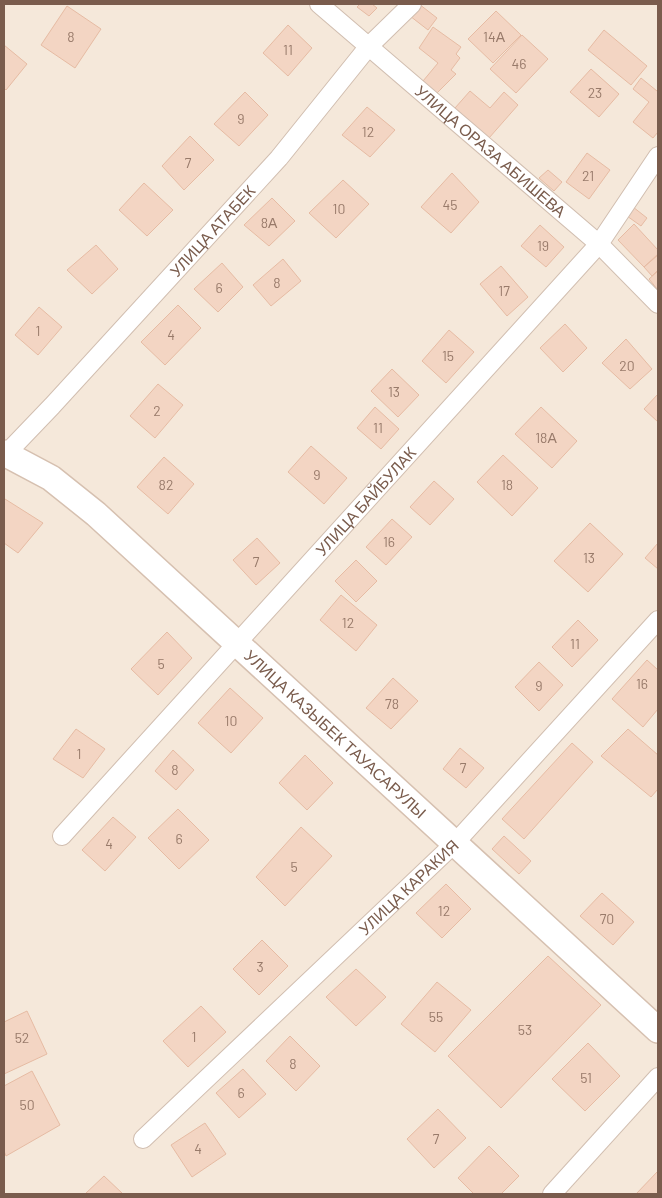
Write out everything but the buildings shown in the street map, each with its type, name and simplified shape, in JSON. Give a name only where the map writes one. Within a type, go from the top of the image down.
[{"type":"street","name":"УЛИЦА ОРАЗА АБИШЕВА","points":[[319,4],[599,244],[658,304]]},
{"type":"street","name":"УЛИЦА АТАБЕК","points":[[5,454],[52,406],[279,158],[369,46],[412,4]]},
{"type":"street","name":"УЛИЦА БАЙБУЛАК","points":[[62,836],[599,244],[658,156]]},
{"type":"street","name":"УЛИЦА КАЗЫБЕК ТАУАСАРУЛЫ","points":[[5,454],[51,478],[96,514],[658,1030]]},
{"type":"street","name":"УЛИЦА КАРАКИЯ","points":[[143,1139],[455,843],[658,620]]},
{"type":"street","points":[[552,1194],[658,1077]]},
{"type":"shaded area","points":[[4,4],[658,4],[658,1194],[4,1194]]}]
